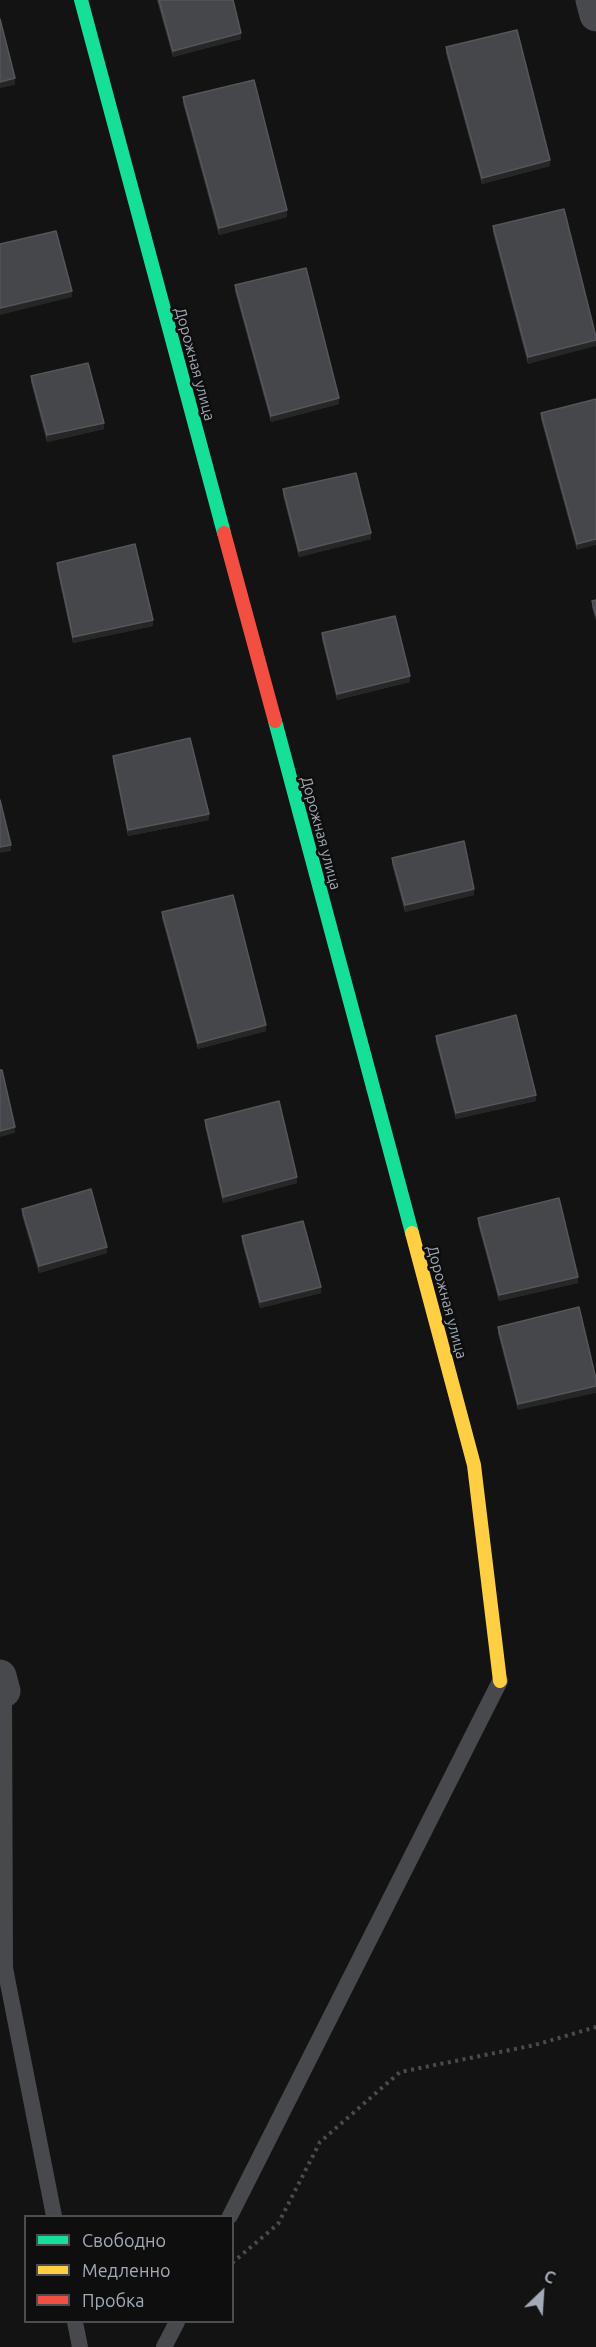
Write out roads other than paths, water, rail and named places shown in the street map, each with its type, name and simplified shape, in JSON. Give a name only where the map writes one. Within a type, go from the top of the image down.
[{"type":"street","name":"Дорожная улица","points":[[81,0],[474,1465],[500,1681]]},
{"type":"street","points":[[592,0],[596,15]]},
{"type":"lane","points":[[231,2215],[500,1681]]},
{"type":"lane","points":[[2,1684],[2,1970],[54,2215]]},
{"type":"lane","points":[[75,2323],[80,2347]]},
{"type":"lane","points":[[164,2347],[176,2323]]}]
